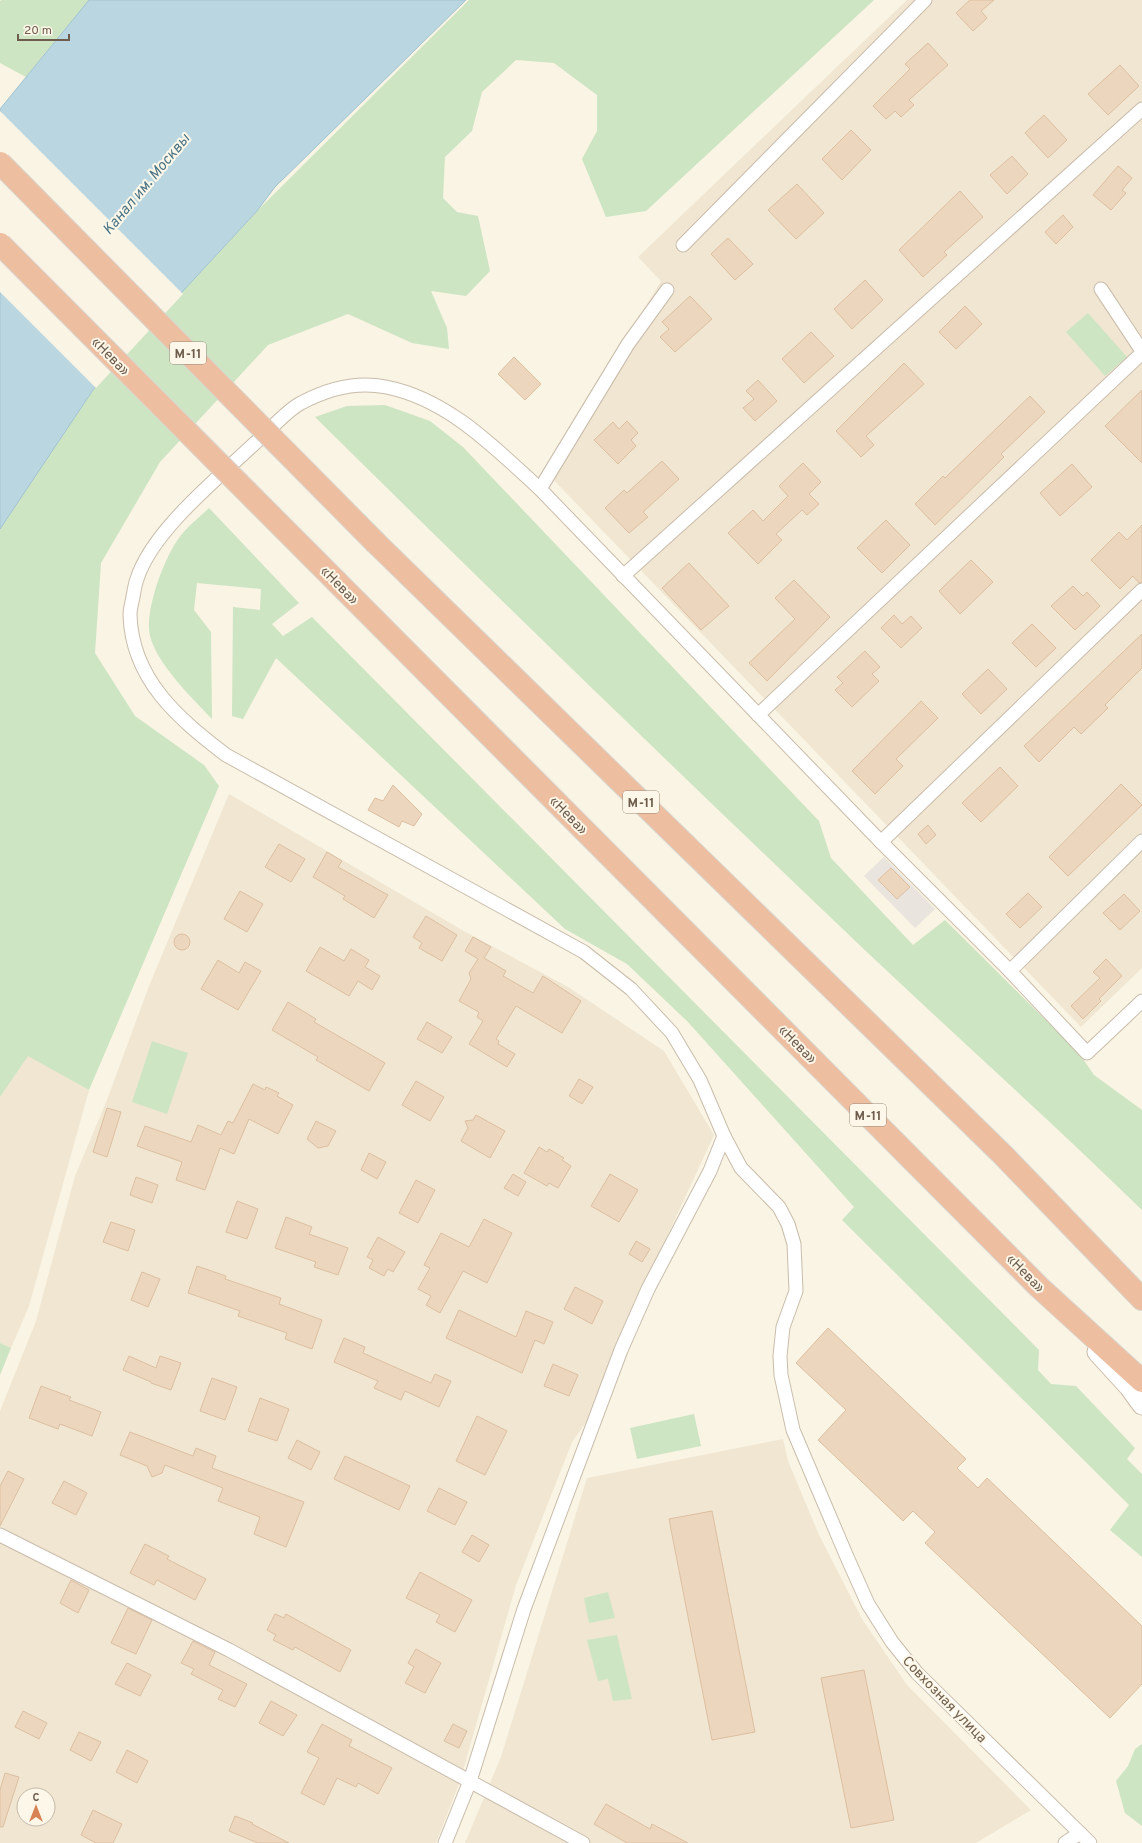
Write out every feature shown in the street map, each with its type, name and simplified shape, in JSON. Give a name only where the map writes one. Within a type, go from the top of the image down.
[{"type":"highway","name":"М-11","points":[[0,163],[376,543],[1003,1155],[1142,1299]]},
{"type":"highway","name":"«Нева»","points":[[0,244],[1039,1287],[1142,1381]]},
{"type":"highway","points":[[1003,1155],[1142,1277]]},
{"type":"street","points":[[683,245],[925,0]]},
{"type":"street","points":[[623,576],[1142,109]]},
{"type":"street","points":[[758,715],[1142,352],[1101,289]]},
{"type":"street","points":[[540,489],[628,344],[667,290]]},
{"type":"street","name":"Совхозная улица","points":[[1090,1843],[917,1673],[892,1642],[868,1604],[794,1430],[781,1375],[780,1356],[783,1327],[796,1291],[794,1244],[780,1207],[741,1168],[724,1136],[700,1080],[672,1033],[631,989],[584,952],[226,755],[176,715],[150,680],[136,648],[130,614],[137,578],[154,546],[181,514],[299,403],[332,389],[356,386],[385,387],[416,396],[449,413],[483,436],[540,489],[881,842],[1010,971],[1087,1053],[1142,1001]]},
{"type":"street","points":[[881,842],[1142,590]]},
{"type":"street","points":[[1010,971],[1142,841]]},
{"type":"street","points":[[445,1843],[470,1781],[524,1609],[621,1350],[648,1289],[710,1171],[724,1136]]},
{"type":"street","points":[[1039,1287],[1129,1387],[1142,1405]]},
{"type":"street","points":[[0,1535],[229,1650],[583,1843]]},
{"type":"street","points":[[1065,1843],[1080,1833]]},
{"type":"shaded area","points":[[907,0],[1142,0],[1142,968],[1081,1027],[546,472],[661,281],[638,257]]},
{"type":"shaded area","points":[[229,794],[462,930],[568,987],[664,1051],[714,1135],[614,1351],[586,1422],[572,1442],[516,1585],[460,1781],[436,1843],[0,1843],[0,1411],[36,1321],[75,1176],[107,1100],[149,986]]},
{"type":"shaded area","points":[[884,857],[935,909],[915,928],[864,876]]},
{"type":"shaded area","points":[[28,1055],[89,1090],[29,1306],[11,1348],[0,1343],[0,1097]]},
{"type":"shaded area","points":[[783,1439],[788,1461],[819,1535],[862,1619],[907,1685],[1031,1810],[976,1843],[465,1843],[501,1757],[587,1478]]},
{"type":"green space","points":[[89,0],[26,77],[0,63],[0,1]]},
{"type":"green space","points":[[469,0],[874,0],[646,211],[606,217],[582,159],[597,131],[597,95],[554,63],[516,60],[482,92],[472,131],[445,157],[443,198],[457,212],[478,216],[490,271],[466,296],[431,291],[447,328],[449,349],[412,343],[348,314],[268,345],[160,462],[101,563],[95,653],[135,716],[204,765],[219,786],[89,1090],[28,1056],[0,1097],[0,529],[97,384],[257,211]]},
{"type":"green space","points":[[1088,313],[1127,357],[1105,376],[1066,332]]},
{"type":"green space","points":[[385,405],[430,421],[463,447],[819,821],[831,858],[913,945],[945,920],[1079,1053],[1094,1075],[1142,1110],[1142,1210],[1075,1145],[869,954],[730,821],[315,417],[347,406]]},
{"type":"green space","points":[[209,508],[299,603],[272,624],[283,636],[312,617],[1039,1350],[1038,1370],[1051,1384],[1076,1386],[1135,1448],[1127,1459],[1142,1474],[1142,1557],[1110,1530],[1129,1505],[842,1220],[854,1207],[688,1022],[627,964],[565,929],[276,658],[243,719],[232,716],[233,607],[260,610],[261,589],[197,583],[194,610],[211,632],[212,719],[185,691],[167,669],[154,647],[150,636],[150,612],[157,583],[175,543],[188,527]]},
{"type":"green space","points":[[152,1041],[188,1053],[167,1114],[132,1102]]},
{"type":"green space","points":[[0,1343],[11,1348],[0,1375]]},
{"type":"green space","points":[[694,1414],[701,1446],[637,1459],[630,1428]]},
{"type":"green space","points":[[608,1592],[615,1618],[589,1623],[584,1598]]},
{"type":"green space","points":[[617,1635],[632,1699],[613,1701],[608,1679],[598,1681],[587,1640]]},
{"type":"green space","points":[[1142,1744],[1142,1826],[1125,1813],[1116,1781],[1128,1766],[1135,1749]]},
{"type":"water","name":"Канал им. Москвы","points":[[89,0],[466,0],[275,187],[257,211],[97,384],[0,529],[0,109]]},
{"type":"pier","points":[[0,111],[183,294],[96,388],[0,292]]},
{"type":"building","points":[[970,0],[994,0],[981,11],[987,18],[973,31],[956,13]]},
{"type":"building","points":[[928,43],[948,65],[909,100],[914,105],[901,117],[895,111],[886,119],[873,106],[910,69],[905,64]]},
{"type":"building","points":[[1120,65],[1139,86],[1108,115],[1088,94]]},
{"type":"building","points":[[1044,115],[1067,140],[1048,158],[1025,133]]},
{"type":"building","points":[[851,130],[871,150],[842,180],[822,159]]},
{"type":"building","points":[[1012,156],[1028,174],[1007,194],[990,175]]},
{"type":"building","points":[[1118,166],[1132,178],[1122,190],[1126,193],[1111,210],[1093,195]]},
{"type":"building","points":[[797,184],[824,213],[796,239],[768,210]]},
{"type":"building","points":[[960,191],[983,217],[944,252],[947,255],[923,277],[899,250]]},
{"type":"building","points":[[1063,215],[1073,227],[1056,244],[1045,232]]},
{"type":"building","points":[[728,238],[753,264],[735,280],[711,254]]},
{"type":"building","points":[[865,280],[883,300],[852,329],[834,309]]},
{"type":"building","points":[[690,296],[712,319],[675,352],[660,337],[669,329],[662,322]]},
{"type":"building","points":[[965,306],[982,324],[956,349],[939,332]]},
{"type":"building","points":[[811,332],[834,356],[804,383],[782,359]]},
{"type":"building","points":[[514,357],[541,384],[525,400],[498,374]]},
{"type":"building","points":[[904,363],[924,384],[866,436],[874,445],[861,457],[836,431]]},
{"type":"building","points":[[758,380],[777,401],[755,421],[743,408],[754,399],[746,391]]},
{"type":"building","points":[[1142,390],[1142,463],[1105,426]]},
{"type":"building","points":[[1030,396],[1045,412],[1001,454],[1004,457],[935,525],[915,504],[943,476],[945,478]]},
{"type":"building","points":[[627,421],[638,433],[631,440],[636,446],[618,464],[594,440],[613,422],[619,429]]},
{"type":"building","points":[[662,461],[679,479],[643,512],[648,517],[629,533],[605,508],[624,490],[627,493]]},
{"type":"building","points":[[803,463],[821,482],[809,494],[819,504],[807,515],[802,510],[776,534],[782,540],[758,564],[728,533],[753,510],[763,521],[788,496],[779,486]]},
{"type":"building","points":[[1072,464],[1092,487],[1060,516],[1040,493]]},
{"type":"building","points":[[886,520],[910,545],[882,573],[857,548]]},
{"type":"building","points":[[1142,525],[1142,582],[1139,583],[1133,576],[1120,589],[1091,560],[1119,532],[1127,540]]},
{"type":"building","points":[[971,560],[993,582],[960,614],[939,591]]},
{"type":"building","points":[[689,563],[729,606],[701,630],[662,588]]},
{"type":"building","points":[[794,580],[830,617],[767,681],[749,663],[795,619],[775,598]]},
{"type":"building","points":[[1073,586],[1083,596],[1087,592],[1100,606],[1075,630],[1051,606]]},
{"type":"building","points":[[894,615],[902,624],[911,616],[922,628],[901,648],[881,628]]},
{"type":"building","points":[[1032,624],[1056,648],[1036,667],[1012,643]]},
{"type":"building","points":[[1142,634],[1142,668],[1105,705],[1108,708],[1081,734],[1074,727],[1039,762],[1024,746]]},
{"type":"building","points":[[865,651],[880,667],[872,674],[879,681],[852,707],[835,690],[843,683],[837,677]]},
{"type":"building","points":[[988,669],[1007,689],[981,714],[962,694]]},
{"type":"building","points":[[921,701],[938,718],[896,759],[903,766],[875,794],[852,771]]},
{"type":"building","points":[[1000,767],[1018,786],[981,822],[962,803]]},
{"type":"building","points":[[1121,784],[1142,805],[1068,876],[1049,857]]},
{"type":"building","points":[[393,785],[422,814],[414,826],[402,821],[399,827],[368,810],[375,798],[383,801]]},
{"type":"building","points":[[928,825],[936,835],[926,844],[918,834]]},
{"type":"building","points":[[279,844],[305,859],[291,882],[265,867]]},
{"type":"building","points":[[327,852],[342,861],[338,867],[388,895],[374,918],[343,899],[345,896],[313,877]]},
{"type":"building","points":[[891,868],[910,887],[897,899],[878,880]]},
{"type":"building","points":[[240,891],[263,904],[247,932],[224,919]]},
{"type":"building","points":[[1028,893],[1042,907],[1020,928],[1006,914]]},
{"type":"building","points":[[1124,894],[1140,911],[1120,930],[1103,913]]},
{"type":"building","points":[[426,916],[457,935],[442,961],[419,948],[422,943],[413,937]]},
{"type":"building","points":[[179,934],[185,934],[190,939],[188,948],[185,950],[179,950],[174,945],[174,939]]},
{"type":"building","points":[[473,937],[491,947],[484,958],[506,971],[503,976],[533,993],[543,976],[581,1001],[562,1033],[516,1006],[496,1039],[499,1041],[498,1044],[515,1054],[507,1067],[469,1044],[483,1021],[477,1017],[479,1012],[459,1001],[471,979],[469,973],[478,959],[465,951]]},
{"type":"building","points":[[320,947],[344,961],[351,949],[369,960],[365,967],[380,976],[372,990],[358,981],[349,996],[306,971]]},
{"type":"building","points":[[1106,959],[1122,976],[1099,999],[1101,1001],[1083,1019],[1071,1006],[1100,978],[1093,972]]},
{"type":"building","points":[[218,960],[239,973],[245,962],[261,971],[238,1010],[201,989]]},
{"type":"building","points":[[288,1002],[316,1019],[314,1022],[385,1063],[369,1091],[316,1060],[318,1057],[272,1030]]},
{"type":"building","points":[[427,1022],[452,1037],[442,1053],[417,1039]]},
{"type":"building","points":[[579,1079],[593,1087],[582,1104],[569,1096]]},
{"type":"building","points":[[416,1081],[444,1097],[430,1121],[402,1105]]},
{"type":"building","points":[[253,1084],[265,1090],[266,1087],[279,1093],[277,1096],[293,1105],[278,1134],[249,1119],[234,1154],[220,1148],[205,1190],[176,1180],[182,1162],[137,1146],[145,1126],[191,1142],[198,1125],[221,1135],[228,1121],[233,1123]]},
{"type":"building","points":[[107,1108],[121,1112],[107,1157],[93,1152]]},
{"type":"building","points":[[476,1115],[505,1131],[490,1158],[461,1141],[468,1128],[465,1121],[473,1120]]},
{"type":"building","points":[[316,1121],[336,1131],[328,1146],[318,1148],[307,1139]]},
{"type":"building","points":[[539,1147],[547,1152],[549,1149],[564,1158],[562,1160],[571,1166],[558,1188],[549,1183],[547,1186],[524,1173]]},
{"type":"building","points":[[369,1153],[386,1162],[377,1179],[361,1170]]},
{"type":"building","points":[[513,1174],[526,1182],[518,1196],[504,1188]]},
{"type":"building","points":[[610,1174],[638,1190],[619,1222],[591,1206]]},
{"type":"building","points":[[136,1177],[158,1185],[152,1203],[130,1195]]},
{"type":"building","points":[[416,1180],[435,1190],[418,1223],[399,1213]]},
{"type":"building","points":[[237,1201],[258,1209],[247,1239],[226,1232]]},
{"type":"building","points":[[286,1217],[312,1227],[309,1234],[348,1248],[338,1275],[314,1267],[316,1262],[275,1248]]},
{"type":"building","points":[[484,1219],[512,1233],[487,1283],[463,1271],[440,1313],[426,1305],[431,1296],[418,1289],[430,1268],[424,1265],[441,1233],[469,1247]]},
{"type":"building","points":[[111,1222],[135,1230],[128,1251],[103,1242]]},
{"type":"building","points":[[378,1237],[405,1252],[393,1272],[388,1269],[384,1276],[369,1268],[373,1260],[367,1257]]},
{"type":"building","points":[[636,1241],[650,1249],[642,1262],[629,1254]]},
{"type":"building","points":[[197,1266],[226,1276],[225,1279],[281,1298],[279,1304],[322,1320],[312,1349],[285,1339],[287,1333],[238,1316],[240,1311],[188,1293]]},
{"type":"building","points":[[142,1272],[160,1279],[148,1307],[131,1300]]},
{"type":"building","points":[[575,1287],[603,1301],[592,1324],[564,1309]]},
{"type":"building","points":[[459,1310],[516,1337],[526,1311],[553,1322],[544,1344],[535,1340],[522,1373],[446,1338]]},
{"type":"building","points":[[828,1328],[966,1459],[957,1468],[978,1488],[987,1478],[1142,1626],[1142,1684],[1110,1718],[925,1543],[935,1532],[913,1511],[903,1521],[818,1440],[846,1410],[796,1363]]},
{"type":"building","points":[[344,1338],[365,1347],[363,1353],[431,1383],[435,1374],[451,1381],[439,1407],[405,1391],[401,1400],[374,1388],[378,1381],[334,1362]]},
{"type":"building","points":[[129,1356],[156,1368],[160,1356],[181,1363],[171,1390],[151,1383],[123,1370]]},
{"type":"building","points":[[553,1364],[578,1375],[569,1396],[544,1386]]},
{"type":"building","points":[[212,1378],[237,1387],[225,1420],[200,1411]]},
{"type":"building","points":[[41,1386],[71,1397],[69,1400],[101,1412],[92,1436],[60,1424],[58,1429],[29,1418]]},
{"type":"building","points":[[260,1398],[289,1409],[277,1441],[248,1431]]},
{"type":"building","points":[[477,1416],[507,1431],[485,1475],[456,1461]]},
{"type":"building","points":[[130,1432],[193,1456],[196,1448],[216,1456],[212,1468],[304,1502],[286,1547],[254,1534],[260,1517],[218,1501],[223,1488],[165,1465],[162,1473],[152,1477],[147,1466],[120,1455]]},
{"type":"building","points":[[297,1440],[320,1452],[311,1470],[288,1458]]},
{"type":"building","points":[[345,1456],[410,1486],[399,1510],[334,1479]]},
{"type":"building","points":[[8,1471],[24,1479],[0,1526],[0,1486]]},
{"type":"building","points":[[64,1481],[87,1493],[76,1515],[52,1503]]},
{"type":"building","points":[[439,1488],[467,1502],[455,1525],[427,1511]]},
{"type":"building","points":[[712,1511],[755,1732],[712,1740],[669,1519]]},
{"type":"building","points":[[472,1535],[489,1545],[479,1562],[462,1552]]},
{"type":"building","points":[[145,1544],[169,1556],[167,1559],[206,1579],[195,1600],[157,1580],[154,1585],[130,1573]]},
{"type":"building","points":[[420,1572],[472,1600],[455,1632],[436,1622],[440,1615],[406,1598]]},
{"type":"building","points":[[71,1580],[89,1590],[78,1613],[60,1603]]},
{"type":"building","points":[[128,1608],[152,1620],[136,1654],[111,1643]]},
{"type":"building","points":[[275,1614],[284,1618],[286,1614],[351,1650],[340,1672],[295,1647],[293,1650],[273,1640],[276,1635],[267,1630]]},
{"type":"building","points":[[193,1641],[215,1652],[209,1665],[247,1684],[235,1707],[218,1699],[223,1690],[191,1674],[194,1669],[181,1663]]},
{"type":"building","points":[[416,1649],[441,1663],[425,1693],[405,1683],[414,1667],[408,1663]]},
{"type":"building","points":[[127,1663],[151,1675],[140,1696],[115,1684]]},
{"type":"building","points":[[864,1670],[894,1820],[851,1828],[821,1678]]},
{"type":"building","points":[[271,1701],[297,1715],[283,1736],[259,1723]]},
{"type":"building","points":[[23,1711],[47,1723],[39,1739],[15,1727]]},
{"type":"building","points":[[322,1724],[352,1740],[349,1746],[392,1768],[378,1794],[358,1783],[356,1787],[337,1778],[324,1805],[301,1793],[319,1758],[307,1752]]},
{"type":"building","points":[[453,1724],[467,1731],[459,1748],[444,1741]]},
{"type":"building","points":[[79,1732],[101,1742],[91,1761],[70,1750]]},
{"type":"building","points":[[127,1750],[148,1761],[137,1783],[116,1772]]},
{"type":"building","points":[[5,1773],[19,1777],[3,1827],[0,1827],[0,1790]]},
{"type":"building","points":[[606,1804],[650,1829],[652,1824],[688,1843],[627,1843],[594,1824]]},
{"type":"building","points":[[93,1810],[122,1824],[113,1843],[96,1843],[81,1835]]},
{"type":"building","points":[[235,1816],[253,1823],[252,1824],[289,1843],[258,1843],[229,1831]]}]
